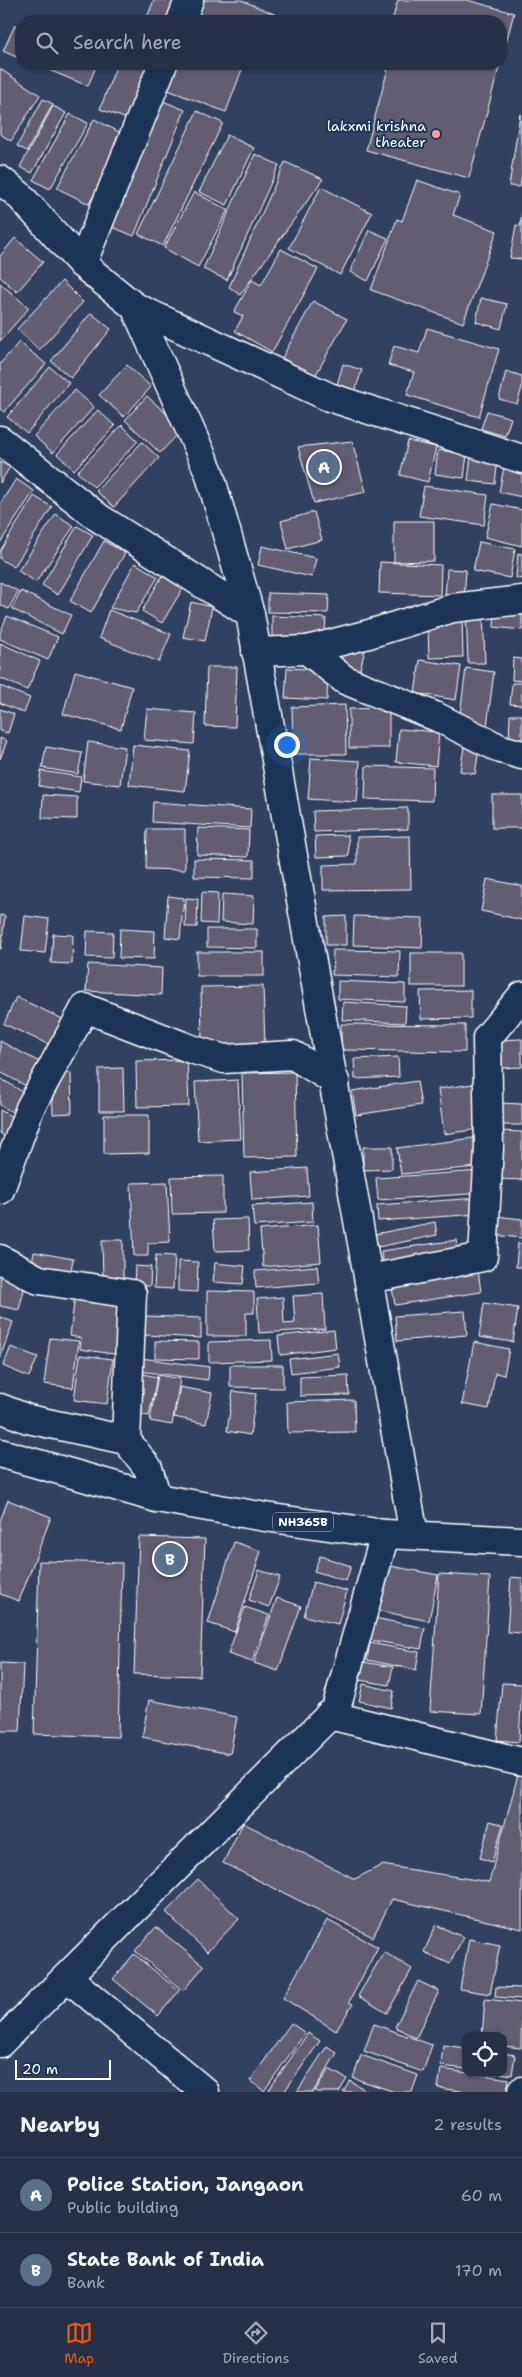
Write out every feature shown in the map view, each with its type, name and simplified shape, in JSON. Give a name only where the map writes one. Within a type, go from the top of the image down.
[{"type":"main road","points":[[183,15],[189,0]]},
{"type":"main road","points":[[82,264],[161,70]]},
{"type":"main road","points":[[0,180],[18,194],[82,264],[136,307],[329,398],[522,459]]},
{"type":"main road","points":[[136,307],[209,472],[250,614],[335,1081],[414,1536]]},
{"type":"main road","points":[[0,440],[99,518],[250,614]]},
{"type":"main road","points":[[256,652],[307,650],[369,634],[453,608],[522,600]]},
{"type":"main road","points":[[307,650],[344,680],[437,717],[500,749],[522,755]]},
{"type":"main road","points":[[369,1279],[483,1257],[489,1146],[487,1038],[522,996]]},
{"type":"main road","points":[[0,1190],[30,1108],[85,1008],[191,1049],[224,1059],[293,1054],[335,1081]]},
{"type":"main road","points":[[0,1259],[39,1280],[132,1294],[126,1440]]},
{"type":"main road","points":[[0,1408],[28,1419],[126,1440],[148,1468],[157,1498]]},
{"type":"main road","name":"NH365B","points":[[0,1453],[157,1498],[385,1534],[522,1541]]},
{"type":"main road","points":[[0,2043],[336,1709],[385,1534]]},
{"type":"main road","points":[[329,1715],[522,1762]]},
{"type":"main road","points":[[67,1976],[206,2092]]},
{"type":"building","points":[[154,0],[181,0],[175,15],[148,15]]},
{"type":"building","points":[[197,0],[241,0],[276,15],[191,15]]},
{"type":"building","points":[[398,0],[467,0],[514,13],[507,39],[507,15],[394,15]]},
{"type":"building","points":[[15,25],[15,56],[3,51]]},
{"type":"building","points":[[0,69],[40,95],[11,141],[0,134]]},
{"type":"building","points":[[49,70],[95,70],[88,86]]},
{"type":"building","points":[[115,70],[154,70],[135,122],[100,109]]},
{"type":"building","points":[[167,70],[242,70],[226,112],[160,87]]},
{"type":"building","points":[[388,70],[498,70],[469,178],[366,150]]},
{"type":"building","points":[[43,99],[53,104],[27,151],[17,146]]},
{"type":"building","points":[[158,99],[185,110],[134,236],[107,225]]},
{"type":"building","points":[[53,106],[66,113],[32,173],[20,167]]},
{"type":"building","points":[[197,111],[223,123],[163,246],[138,234]]},
{"type":"building","points":[[70,114],[88,123],[50,189],[33,180]]},
{"type":"building","points":[[520,114],[522,174],[520,187],[509,186]]},
{"type":"building","points":[[94,119],[125,135],[89,204],[57,188]]},
{"type":"building","points":[[227,135],[254,148],[227,205],[199,192]]},
{"type":"building","points":[[255,154],[279,165],[227,280],[203,269]]},
{"type":"building","points":[[285,162],[323,179],[240,295],[229,287]]},
{"type":"building","points":[[417,180],[460,195],[453,215],[497,231],[463,323],[371,290],[397,219],[402,221]]},
{"type":"building","points":[[321,187],[372,213],[340,275],[289,248]]},
{"type":"building","points":[[194,192],[228,210],[198,267],[164,248]]},
{"type":"building","points":[[522,213],[522,259],[510,258],[516,225],[520,226]]},
{"type":"building","points":[[369,230],[388,238],[368,281],[350,272]]},
{"type":"building","points":[[15,238],[43,262],[17,292],[0,277],[0,256]]},
{"type":"building","points":[[281,249],[318,269],[272,352],[235,331],[243,316],[234,312],[252,280],[261,285]]},
{"type":"building","points":[[62,281],[83,302],[39,350],[17,329]]},
{"type":"building","points":[[0,283],[29,308],[0,341]]},
{"type":"building","points":[[481,298],[507,304],[501,329],[476,322]]},
{"type":"building","points":[[313,301],[347,319],[315,376],[282,358]]},
{"type":"building","points":[[91,313],[111,329],[71,378],[51,361]]},
{"type":"building","points":[[427,328],[499,349],[479,417],[407,395],[414,372],[388,365],[394,346],[419,353]]},
{"type":"building","points":[[19,342],[46,364],[4,412],[0,409],[0,364]]},
{"type":"building","points":[[343,364],[362,370],[355,391],[337,385]]},
{"type":"building","points":[[127,365],[151,387],[124,417],[99,395]]},
{"type":"building","points":[[50,367],[69,383],[27,433],[7,417]]},
{"type":"building","points":[[506,371],[522,376],[522,388],[517,404],[499,399]]},
{"type":"building","points":[[75,390],[94,407],[53,453],[34,436]]},
{"type":"building","points":[[147,396],[183,429],[160,453],[125,420]]},
{"type":"building","points":[[98,410],[115,426],[74,470],[57,454]]},
{"type":"building","points":[[487,411],[511,418],[505,436],[481,429]]},
{"type":"building","points":[[122,425],[138,441],[94,487],[77,472]]},
{"type":"building","points":[[352,441],[366,492],[314,503],[298,447]]},
{"type":"building","points":[[408,441],[436,447],[428,482],[400,475]]},
{"type":"building","points":[[142,442],[159,458],[114,507],[96,491]]},
{"type":"building","points":[[438,450],[467,454],[464,478],[435,474]]},
{"type":"building","points":[[471,456],[498,458],[495,484],[468,481]]},
{"type":"building","points":[[0,462],[10,467],[0,483]]},
{"type":"building","points":[[504,467],[522,470],[522,497],[499,492]]},
{"type":"building","points":[[16,479],[34,491],[0,543],[0,504]]},
{"type":"building","points":[[424,486],[488,495],[484,525],[419,516]]},
{"type":"building","points":[[34,496],[52,507],[14,567],[0,559],[0,551]]},
{"type":"building","points":[[493,504],[522,510],[522,546],[485,537]]},
{"type":"building","points":[[314,512],[322,540],[288,549],[281,521]]},
{"type":"building","points":[[56,514],[74,526],[36,582],[18,571]]},
{"type":"building","points":[[394,521],[434,521],[434,561],[394,562]]},
{"type":"building","points":[[77,526],[93,535],[58,595],[42,585]]},
{"type":"building","points":[[104,541],[125,553],[91,613],[70,601]]},
{"type":"building","points":[[479,542],[515,549],[510,578],[473,571]]},
{"type":"building","points":[[262,546],[316,558],[312,577],[258,565]]},
{"type":"building","points":[[518,553],[522,554],[522,579],[516,578]]},
{"type":"building","points":[[380,562],[441,565],[440,595],[379,593]]},
{"type":"building","points":[[135,563],[158,577],[136,613],[110,608]]},
{"type":"building","points":[[447,569],[466,570],[464,598],[445,597]]},
{"type":"building","points":[[162,576],[183,588],[162,623],[142,611]]},
{"type":"building","points":[[0,582],[18,591],[9,609],[0,605]]},
{"type":"building","points":[[21,591],[71,615],[62,634],[12,609]]},
{"type":"building","points":[[268,593],[329,595],[328,613],[268,612]]},
{"type":"building","points":[[191,602],[212,607],[205,641],[183,637]]},
{"type":"building","points":[[522,607],[522,630],[494,627],[495,611]]},
{"type":"building","points":[[109,610],[171,634],[159,662],[99,638]]},
{"type":"building","points":[[466,611],[483,611],[485,663],[468,663]]},
{"type":"building","points":[[7,616],[58,637],[48,660],[0,639],[0,633]]},
{"type":"building","points":[[272,616],[326,618],[324,643],[272,642]]},
{"type":"building","points":[[462,618],[463,657],[429,658],[428,627]]},
{"type":"building","points":[[0,643],[40,661],[27,690],[0,678]]},
{"type":"building","points":[[367,643],[358,676],[334,667],[333,652]]},
{"type":"building","points":[[513,658],[522,659],[522,681],[512,680]]},
{"type":"building","points":[[420,660],[461,666],[456,700],[415,693]]},
{"type":"building","points":[[207,667],[237,667],[235,727],[205,726]]},
{"type":"building","points":[[287,668],[328,670],[327,700],[285,698]]},
{"type":"building","points":[[466,668],[494,672],[487,726],[459,722]]},
{"type":"building","points":[[75,671],[132,687],[121,729],[63,714]]},
{"type":"building","points":[[512,683],[522,683],[522,705],[510,704]]},
{"type":"building","points":[[0,686],[30,698],[24,713],[0,703]]},
{"type":"building","points":[[345,705],[346,754],[293,754],[292,707]]},
{"type":"building","points":[[389,708],[389,748],[349,748],[349,709]]},
{"type":"building","points":[[0,709],[14,714],[8,733],[0,731]]},
{"type":"building","points":[[147,709],[196,713],[194,744],[144,740]]},
{"type":"building","points":[[510,715],[522,715],[522,745],[509,744]]},
{"type":"building","points":[[399,729],[439,732],[436,766],[396,762]]},
{"type":"building","points":[[466,735],[481,737],[475,774],[460,771]]},
{"type":"building","points":[[0,738],[7,741],[0,759]]},
{"type":"building","points":[[88,742],[125,747],[120,785],[83,781]]},
{"type":"building","points":[[133,745],[190,751],[185,791],[129,785]]},
{"type":"building","points":[[46,747],[82,753],[78,774],[42,768]]},
{"type":"building","points":[[311,758],[360,761],[357,802],[308,799]]},
{"type":"building","points":[[366,766],[433,768],[432,801],[365,799]]},
{"type":"building","points":[[41,771],[81,777],[79,792],[39,786]]},
{"type":"building","points":[[43,795],[77,797],[77,819],[42,818]]},
{"type":"building","points":[[492,795],[522,795],[522,828],[492,828]]},
{"type":"building","points":[[153,802],[251,809],[250,828],[152,822]]},
{"type":"building","points":[[408,808],[408,829],[314,832],[313,811]]},
{"type":"building","points":[[198,828],[249,830],[248,857],[197,855]]},
{"type":"building","points":[[147,829],[185,829],[185,870],[146,869]]},
{"type":"building","points":[[348,835],[349,856],[316,857],[315,836]]},
{"type":"building","points":[[410,836],[411,889],[323,890],[323,865],[357,864],[357,837]]},
{"type":"building","points":[[194,859],[254,860],[254,878],[194,877]]},
{"type":"building","points":[[487,879],[522,886],[522,920],[481,911]]},
{"type":"building","points":[[202,892],[218,893],[217,924],[201,923]]},
{"type":"building","points":[[222,894],[254,896],[253,924],[221,922]]},
{"type":"building","points":[[168,896],[184,898],[180,939],[165,937]]},
{"type":"building","points":[[186,898],[198,899],[197,927],[185,927]]},
{"type":"building","points":[[0,915],[5,916],[1,949],[0,949]]},
{"type":"building","points":[[25,916],[49,919],[45,953],[21,951]]},
{"type":"building","points":[[346,916],[346,945],[326,945],[326,917]]},
{"type":"building","points":[[354,916],[423,918],[422,948],[353,945]]},
{"type":"building","points":[[120,929],[155,931],[154,959],[119,958]]},
{"type":"building","points":[[207,929],[257,929],[257,948],[207,947]]},
{"type":"building","points":[[87,931],[113,932],[112,958],[86,957]]},
{"type":"building","points":[[53,934],[73,935],[72,964],[51,963]]},
{"type":"building","points":[[333,950],[400,951],[399,977],[332,975]]},
{"type":"building","points":[[197,952],[264,952],[264,976],[197,976]]},
{"type":"building","points":[[411,953],[461,953],[461,986],[411,986]]},
{"type":"building","points":[[88,964],[162,968],[161,995],[86,991]]},
{"type":"building","points":[[338,981],[405,984],[405,1002],[338,999]]},
{"type":"building","points":[[263,986],[265,1046],[202,1047],[201,987]]},
{"type":"building","points":[[471,990],[471,1018],[421,1019],[420,991]]},
{"type":"building","points":[[16,997],[69,1022],[56,1048],[4,1024]]},
{"type":"building","points":[[343,1002],[406,1006],[405,1023],[342,1020]]},
{"type":"building","points":[[341,1024],[465,1025],[465,1052],[341,1050]]},
{"type":"building","points":[[522,1039],[522,1067],[499,1068],[498,1040]]},
{"type":"building","points":[[0,1041],[45,1065],[32,1089],[0,1072]]},
{"type":"building","points":[[398,1057],[399,1077],[355,1079],[354,1059]]},
{"type":"building","points":[[187,1060],[189,1106],[137,1107],[136,1061]]},
{"type":"building","points":[[123,1068],[124,1111],[99,1111],[99,1069]]},
{"type":"building","points":[[295,1072],[297,1157],[244,1158],[242,1073]]},
{"type":"building","points":[[52,1073],[71,1073],[72,1113],[53,1114]]},
{"type":"building","points":[[0,1078],[26,1094],[14,1113],[0,1105]]},
{"type":"building","points":[[238,1080],[241,1139],[198,1141],[195,1082]]},
{"type":"building","points":[[417,1081],[421,1105],[356,1115],[352,1091]]},
{"type":"building","points":[[480,1083],[486,1128],[444,1134],[438,1089]]},
{"type":"building","points":[[501,1103],[522,1104],[522,1125],[501,1125]]},
{"type":"building","points":[[0,1110],[18,1120],[7,1138],[0,1133]]},
{"type":"building","points":[[104,1115],[149,1115],[149,1153],[104,1154]]},
{"type":"building","points":[[499,1131],[522,1132],[522,1180],[497,1179]]},
{"type":"building","points":[[474,1138],[478,1167],[401,1174],[397,1148]]},
{"type":"building","points":[[363,1147],[392,1147],[392,1169],[363,1170]]},
{"type":"building","points":[[307,1168],[309,1196],[252,1200],[250,1172]]},
{"type":"building","points":[[481,1171],[483,1193],[378,1200],[376,1178]]},
{"type":"building","points":[[223,1176],[223,1213],[172,1214],[171,1177]]},
{"type":"building","points":[[167,1182],[170,1242],[148,1243],[148,1256],[134,1256],[131,1183]]},
{"type":"building","points":[[478,1198],[479,1214],[378,1221],[377,1205]]},
{"type":"building","points":[[312,1202],[313,1222],[254,1226],[252,1206]]},
{"type":"building","points":[[495,1216],[522,1219],[522,1238],[493,1235]]},
{"type":"building","points":[[248,1219],[249,1250],[215,1251],[213,1220]]},
{"type":"building","points":[[435,1222],[437,1235],[378,1247],[375,1234]]},
{"type":"building","points":[[318,1225],[321,1262],[263,1267],[260,1230]]},
{"type":"building","points":[[102,1240],[123,1240],[123,1281],[103,1281]]},
{"type":"building","points":[[457,1240],[460,1259],[383,1270],[381,1251]]},
{"type":"building","points":[[518,1243],[522,1244],[522,1267],[516,1267]]},
{"type":"building","points":[[34,1252],[73,1259],[70,1276],[31,1269]]},
{"type":"building","points":[[156,1255],[175,1256],[173,1289],[154,1288]]},
{"type":"building","points":[[178,1261],[198,1262],[197,1292],[178,1291]]},
{"type":"building","points":[[215,1263],[245,1266],[243,1284],[213,1282]]},
{"type":"building","points":[[477,1263],[481,1292],[395,1305],[390,1276]]},
{"type":"building","points":[[135,1266],[151,1267],[150,1286],[134,1286]]},
{"type":"building","points":[[317,1266],[319,1283],[256,1288],[255,1271]]},
{"type":"building","points":[[0,1275],[26,1281],[19,1310],[0,1306]]},
{"type":"building","points":[[207,1291],[254,1292],[254,1313],[246,1313],[246,1336],[207,1336]]},
{"type":"building","points":[[75,1294],[127,1300],[120,1355],[80,1349],[81,1338],[70,1336]]},
{"type":"building","points":[[323,1294],[325,1329],[259,1333],[257,1299],[283,1297],[284,1324],[295,1323],[293,1296]]},
{"type":"building","points":[[484,1303],[518,1308],[513,1342],[479,1337]]},
{"type":"building","points":[[465,1311],[467,1335],[397,1341],[395,1316]]},
{"type":"building","points":[[145,1316],[201,1318],[201,1338],[145,1335]]},
{"type":"building","points":[[0,1317],[13,1322],[0,1358]]},
{"type":"building","points":[[334,1330],[336,1348],[280,1355],[278,1336]]},
{"type":"building","points":[[50,1338],[79,1341],[73,1388],[44,1384]]},
{"type":"building","points":[[271,1340],[272,1360],[209,1362],[209,1342]]},
{"type":"building","points":[[155,1341],[199,1342],[199,1359],[155,1358]]},
{"type":"building","points":[[474,1342],[509,1349],[504,1375],[495,1373],[489,1409],[462,1404]]},
{"type":"building","points":[[11,1347],[38,1357],[29,1377],[3,1366]]},
{"type":"building","points":[[338,1353],[340,1367],[291,1373],[289,1359]]},
{"type":"building","points":[[80,1355],[113,1359],[107,1404],[74,1400]]},
{"type":"building","points":[[141,1358],[209,1367],[208,1380],[139,1371]]},
{"type":"building","points":[[230,1365],[283,1365],[283,1388],[230,1387]]},
{"type":"building","points":[[138,1373],[157,1377],[149,1416],[130,1412]]},
{"type":"building","points":[[158,1375],[180,1379],[172,1425],[150,1421]]},
{"type":"building","points":[[348,1375],[349,1395],[300,1396],[300,1377]]},
{"type":"building","points":[[180,1387],[212,1393],[206,1424],[174,1417]]},
{"type":"building","points":[[233,1391],[256,1394],[250,1435],[227,1431]]},
{"type":"building","points":[[354,1400],[355,1432],[288,1433],[287,1402]]},
{"type":"building","points":[[8,1500],[51,1517],[19,1601],[0,1594],[0,1521]]},
{"type":"building","points":[[139,1537],[205,1539],[200,1676],[134,1674]]},
{"type":"building","points":[[234,1542],[261,1551],[235,1632],[208,1623]]},
{"type":"building","points":[[320,1556],[351,1566],[346,1581],[314,1571]]},
{"type":"building","points":[[39,1561],[122,1563],[118,1737],[34,1734]]},
{"type":"building","points":[[380,1564],[438,1575],[429,1621],[371,1609]]},
{"type":"building","points":[[259,1570],[280,1577],[269,1607],[249,1600]]},
{"type":"building","points":[[439,1574],[490,1577],[481,1714],[430,1711]]},
{"type":"building","points":[[511,1577],[522,1578],[522,1633],[507,1632]]},
{"type":"building","points":[[313,1582],[347,1591],[338,1624],[304,1616]]},
{"type":"building","points":[[277,1598],[301,1606],[278,1671],[254,1663]]},
{"type":"building","points":[[245,1607],[269,1615],[252,1662],[228,1654]]},
{"type":"building","points":[[374,1618],[425,1628],[421,1649],[370,1640]]},
{"type":"building","points":[[370,1643],[419,1652],[416,1670],[367,1660]]},
{"type":"building","points":[[363,1662],[393,1667],[389,1685],[359,1680]]},
{"type":"building","points":[[0,1663],[23,1664],[20,1731],[0,1731]]},
{"type":"building","points":[[502,1683],[522,1684],[519,1742],[497,1740]]},
{"type":"building","points":[[363,1684],[394,1691],[391,1708],[359,1701]]},
{"type":"building","points":[[149,1700],[237,1717],[230,1754],[142,1737]]},
{"type":"building","points":[[519,1771],[522,1771],[522,1929],[392,1899],[373,1937],[223,1863],[243,1823],[355,1879],[382,1865],[489,1882]]},
{"type":"building","points":[[490,1821],[503,1825],[492,1862],[480,1858]]},
{"type":"building","points":[[198,1879],[239,1919],[207,1952],[166,1912]]},
{"type":"building","points":[[327,1920],[378,1947],[349,2002],[353,2004],[336,2031],[283,1998]]},
{"type":"building","points":[[436,1925],[463,1937],[450,1964],[424,1952]]},
{"type":"building","points":[[156,1927],[204,1966],[183,1991],[135,1951]]},
{"type":"building","points":[[469,1939],[500,1945],[490,1994],[460,1989]]},
{"type":"building","points":[[384,1952],[412,1969],[387,2013],[358,1996]]},
{"type":"building","points":[[134,1954],[179,1991],[158,2016],[113,1979]]},
{"type":"building","points":[[418,1981],[439,1991],[416,2038],[395,2027]]},
{"type":"building","points":[[496,1987],[522,1988],[522,1999],[495,1997]]},
{"type":"building","points":[[485,1999],[522,2003],[521,2048],[507,2046],[507,2032],[482,2032]]},
{"type":"building","points":[[291,2023],[305,2033],[264,2091],[250,2081]]},
{"type":"building","points":[[374,2024],[432,2045],[423,2072],[364,2051]]},
{"type":"building","points":[[308,2033],[320,2041],[284,2092],[272,2092],[269,2090]]},
{"type":"building","points":[[443,2045],[462,2047],[462,2069],[441,2066]]},
{"type":"building","points":[[327,2046],[337,2053],[313,2092],[297,2092]]},
{"type":"building","points":[[507,2054],[515,2055],[512,2075],[507,2074]]},
{"type":"building","points":[[361,2055],[418,2075],[412,2092],[395,2092],[353,2078]]},
{"type":"building","points":[[329,2069],[347,2079],[339,2092],[315,2091]]},
{"type":"building","points":[[441,2069],[462,2072],[462,2077],[509,2079],[507,2092],[467,2092],[438,2088]]},
{"type":"building","points":[[350,2081],[369,2092],[343,2092]]},
{"type":"place","name":"lakxmi krishna theater","points":[[436,134]]},
{"type":"place","name":"Police Station, Jangaon","points":[[324,467]]},
{"type":"place","name":"State Bank of India","points":[[170,1559]]}]
